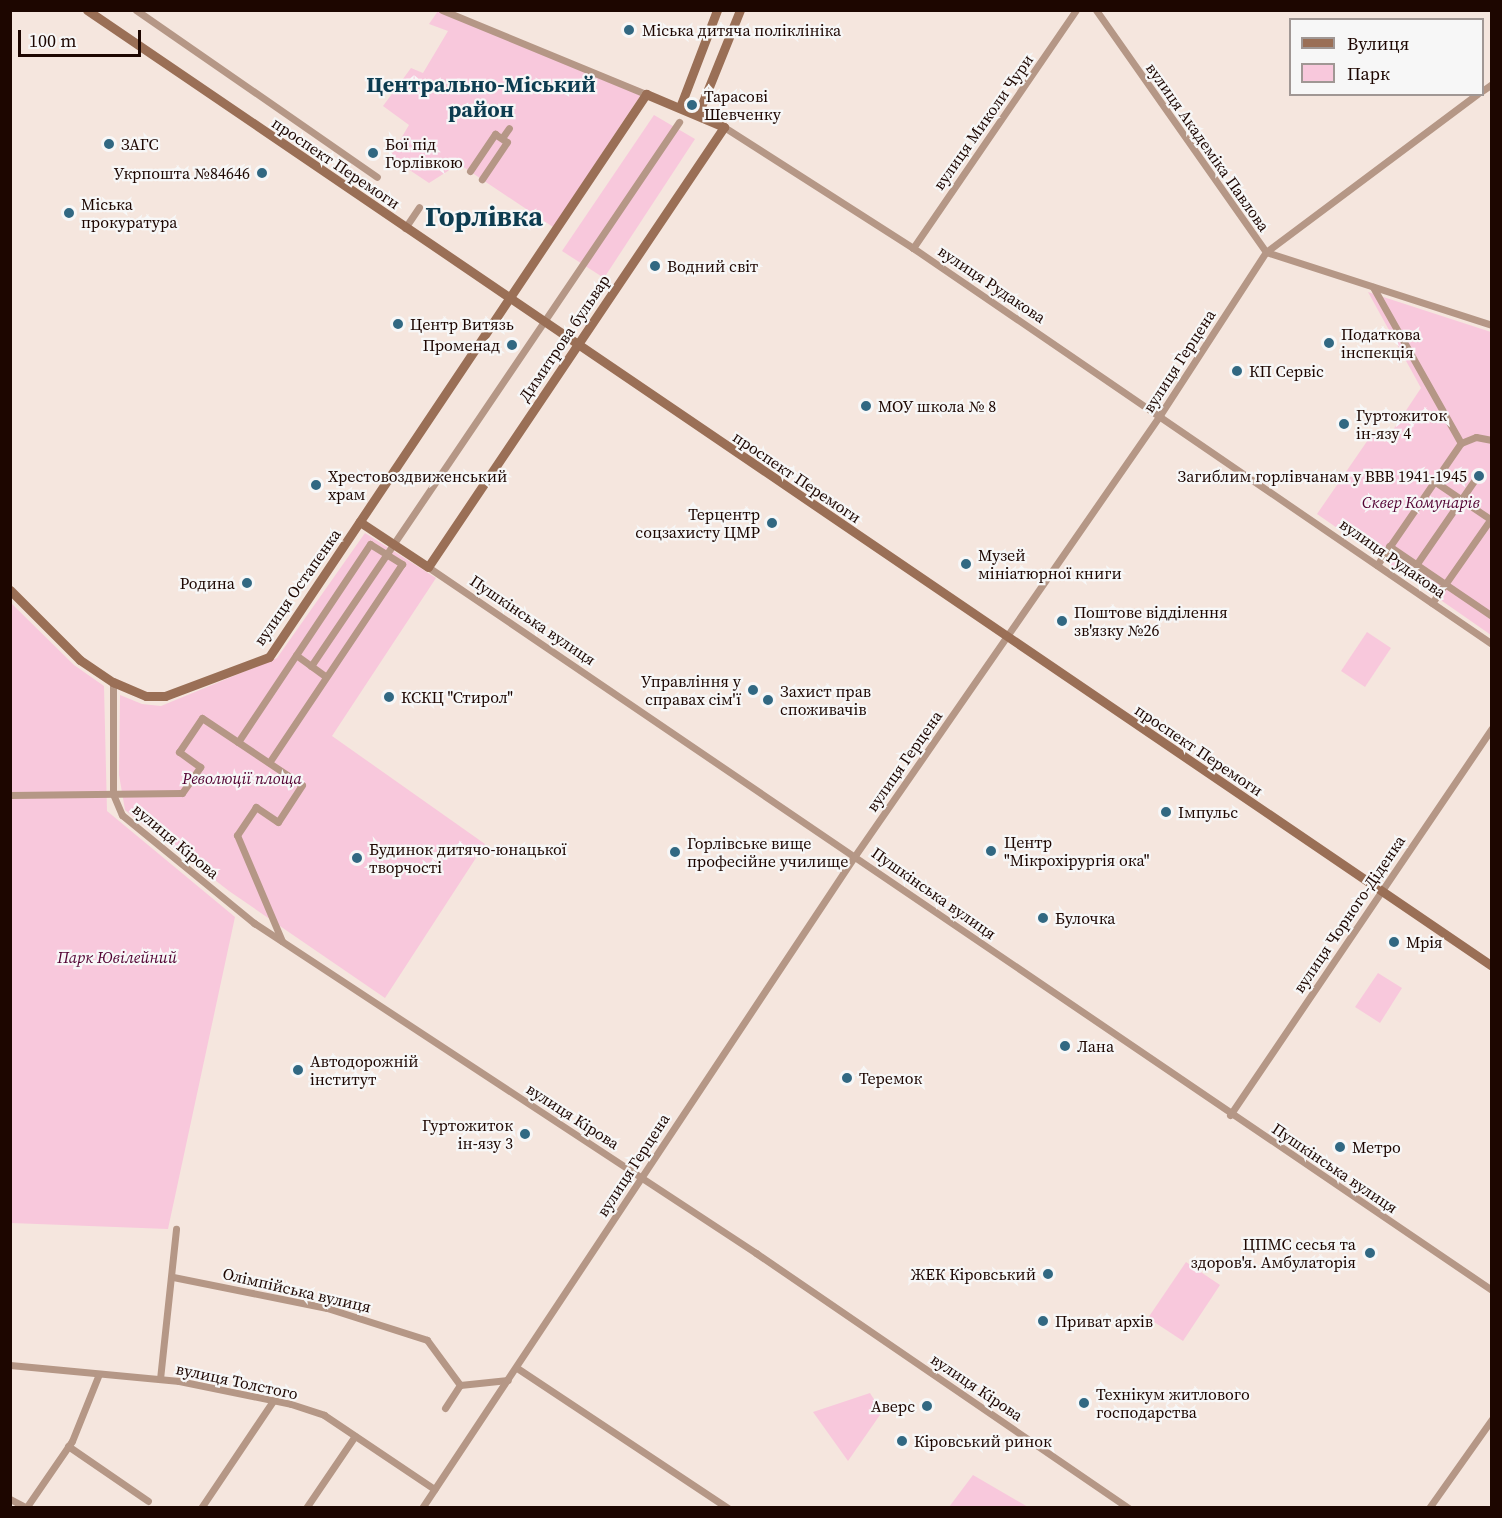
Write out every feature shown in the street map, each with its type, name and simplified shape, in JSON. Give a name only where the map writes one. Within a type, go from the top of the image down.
[{"type":"street","name":"проспект Перемоги","points":[[87,10],[1005,638],[1491,966]]},
{"type":"street","points":[[136,10],[376,177]]},
{"type":"street","points":[[680,107],[717,10]]},
{"type":"street","points":[[698,114],[740,10]]},
{"type":"street","name":"вулиця Миколи Чури","points":[[913,248],[1076,10]]},
{"type":"street","name":"вулиця Академіка Павлова","points":[[1096,10],[1266,252],[1491,325]]},
{"type":"street","name":"вулиця Рудакова","points":[[443,11],[698,114],[724,127],[913,248],[1491,644]]},
{"type":"street","points":[[360,522],[646,94]]},
{"type":"street","name":"вулиця Герцена","points":[[422,1508],[855,856],[1160,416],[1266,252],[1475,96]]},
{"type":"street","points":[[311,666],[678,122]]},
{"type":"street","name":"Димитрова бульвар","points":[[428,567],[724,127]]},
{"type":"street","points":[[502,138],[509,128]]},
{"type":"street","points":[[470,171],[495,134],[502,138],[507,142],[482,179]]},
{"type":"street","points":[[405,228],[418,207]]},
{"type":"street","points":[[1373,287],[1461,443]]},
{"type":"street","points":[[1377,565],[1461,443],[1476,437],[1491,440]]},
{"type":"street","points":[[1432,603],[1491,518],[1434,481]]},
{"type":"street","points":[[1416,564],[1473,482]]},
{"type":"street","name":"Пушкінська вулиця","points":[[360,522],[855,856],[1230,1115],[1491,1290]]},
{"type":"street","name":"вулиця Остапенка","points":[[10,590],[80,660],[113,682],[146,696],[165,696],[269,657],[360,522]]},
{"type":"street","points":[[238,742],[370,544],[402,564],[269,763]]},
{"type":"street","points":[[1389,546],[1491,616]]},
{"type":"street","points":[[296,655],[325,676]]},
{"type":"street","name":"вулиця Кірова","points":[[113,682],[113,794],[122,816],[254,923],[641,1176],[1129,1508]]},
{"type":"street","points":[[10,795],[182,793],[200,767],[179,752],[202,718],[302,785],[278,822],[256,807],[237,836],[282,941]]},
{"type":"street","name":"вулиця Чорного-Діденка","points":[[1230,1115],[1491,728]]},
{"type":"street","points":[[160,1379],[173,1277],[176,1229]]},
{"type":"street","name":"Олімпійська вулиця","points":[[173,1277],[327,1308],[427,1340],[460,1385]]},
{"type":"street","name":"вулиця Толстого","points":[[10,1365],[160,1379],[273,1401],[324,1415],[434,1489]]},
{"type":"street","points":[[517,1368],[728,1508]]},
{"type":"street","points":[[10,1499],[26,1507],[68,1446],[99,1374]]},
{"type":"street","points":[[445,1408],[460,1385],[508,1380]]},
{"type":"street","points":[[201,1508],[273,1401]]},
{"type":"street","points":[[1429,1508],[1491,1419]]},
{"type":"street","points":[[306,1508],[355,1436]]},
{"type":"street","points":[[68,1446],[148,1500]]},
{"type":"green space","points":[[438,11],[447,11],[644,90],[553,227],[459,164],[429,183],[390,157],[409,125],[383,106],[411,68],[423,73],[448,31],[429,24]]},
{"type":"green space","points":[[654,115],[695,139],[604,278],[562,251]]},
{"type":"green space","name":"Сквер Комунарів","points":[[1368,292],[1491,332],[1491,635],[1317,514],[1372,434],[1385,442],[1421,388]]},
{"type":"green space","name":"Революції площа","points":[[365,533],[436,578],[332,736],[485,844],[385,998],[229,891],[125,810],[119,775],[120,695],[142,704],[161,706],[277,658]]},
{"type":"green space","name":"Парк Ювілейний","points":[[11,603],[74,665],[104,686],[107,811],[235,917],[168,1229],[11,1223]]},
{"type":"green space","points":[[1367,632],[1391,648],[1365,687],[1341,671]]},
{"type":"green space","points":[[1378,973],[1402,988],[1380,1023],[1355,1007]]},
{"type":"green space","points":[[1186,1262],[1220,1285],[1183,1341],[1148,1318]]},
{"type":"green space","points":[[870,1393],[882,1412],[848,1461],[813,1412]]},
{"type":"green space","points":[[973,1475],[1028,1507],[949,1507]]},
{"type":"place","name":"Міська дитяча поліклініка","points":[[629,30]]},
{"type":"place","name":"Тарасові Шевченку","points":[[692,105]]},
{"type":"place","name":"ЗАГС","points":[[109,144]]},
{"type":"place","name":"Бої під Горлівкою","points":[[373,153]]},
{"type":"place","name":"Укрпошта №84646","points":[[262,173]]},
{"type":"place","name":"Міська прокуратура","points":[[69,213]]},
{"type":"place","name":"Водний світ","points":[[655,266]]},
{"type":"place","name":"Центр Витязь","points":[[398,324]]},
{"type":"place","name":"Податкова інспекція","points":[[1329,343]]},
{"type":"place","name":"Променад","points":[[512,345]]},
{"type":"place","name":"КП Сервіс","points":[[1237,371]]},
{"type":"place","name":"МОУ школа № 8","points":[[866,406]]},
{"type":"place","name":"Гуртожиток ін-язу 4","points":[[1344,424]]},
{"type":"place","name":"Загиблим горлівчанам у ВВВ 1941-1945","points":[[1479,476]]},
{"type":"place","name":"Хрестовоздвиженський храм","points":[[316,485]]},
{"type":"place","name":"Терцентр соцзахисту ЦМР","points":[[772,523]]},
{"type":"place","name":"Музей мініатюрної книги","points":[[966,564]]},
{"type":"place","name":"Родина","points":[[247,583]]},
{"type":"place","name":"Поштове відділення зв'язку №26","points":[[1062,621]]},
{"type":"place","name":"Управління у справах сім'ї","points":[[753,690]]},
{"type":"place","name":"КСКЦ \"Стирол\"","points":[[389,697]]},
{"type":"place","name":"Захист прав споживачів","points":[[768,700]]},
{"type":"place","name":"Імпульс","points":[[1166,812]]},
{"type":"place","name":"Центр \"Мікрохірургія ока\"","points":[[991,851]]},
{"type":"place","name":"Горлівське вище професійне училище","points":[[675,852]]},
{"type":"place","name":"Будинок дитячо-юнацької творчості","points":[[357,858]]},
{"type":"place","name":"Булочка","points":[[1043,918]]},
{"type":"place","name":"Мрія","points":[[1394,942]]},
{"type":"place","name":"Лана","points":[[1065,1046]]},
{"type":"place","name":"Автодорожній інститут","points":[[298,1070]]},
{"type":"place","name":"Теремок","points":[[847,1078]]},
{"type":"place","name":"Гуртожиток ін-язу 3","points":[[525,1134]]},
{"type":"place","name":"Метро","points":[[1340,1147]]},
{"type":"place","name":"ЦПМС сесья та здоров'я. Амбулаторія","points":[[1370,1253]]},
{"type":"place","name":"ЖЕК Кіровський","points":[[1048,1274]]},
{"type":"place","name":"Приват архів","points":[[1043,1321]]},
{"type":"place","name":"Технікум житлового господарства","points":[[1084,1403]]},
{"type":"place","name":"Аверс","points":[[927,1406]]},
{"type":"place","name":"Кіровський ринок","points":[[902,1441]]},
{"type":"district","name":"Центрально-Міський район","points":[[481,96]]},
{"type":"district","name":"Горлівка","points":[[484,216]]}]
